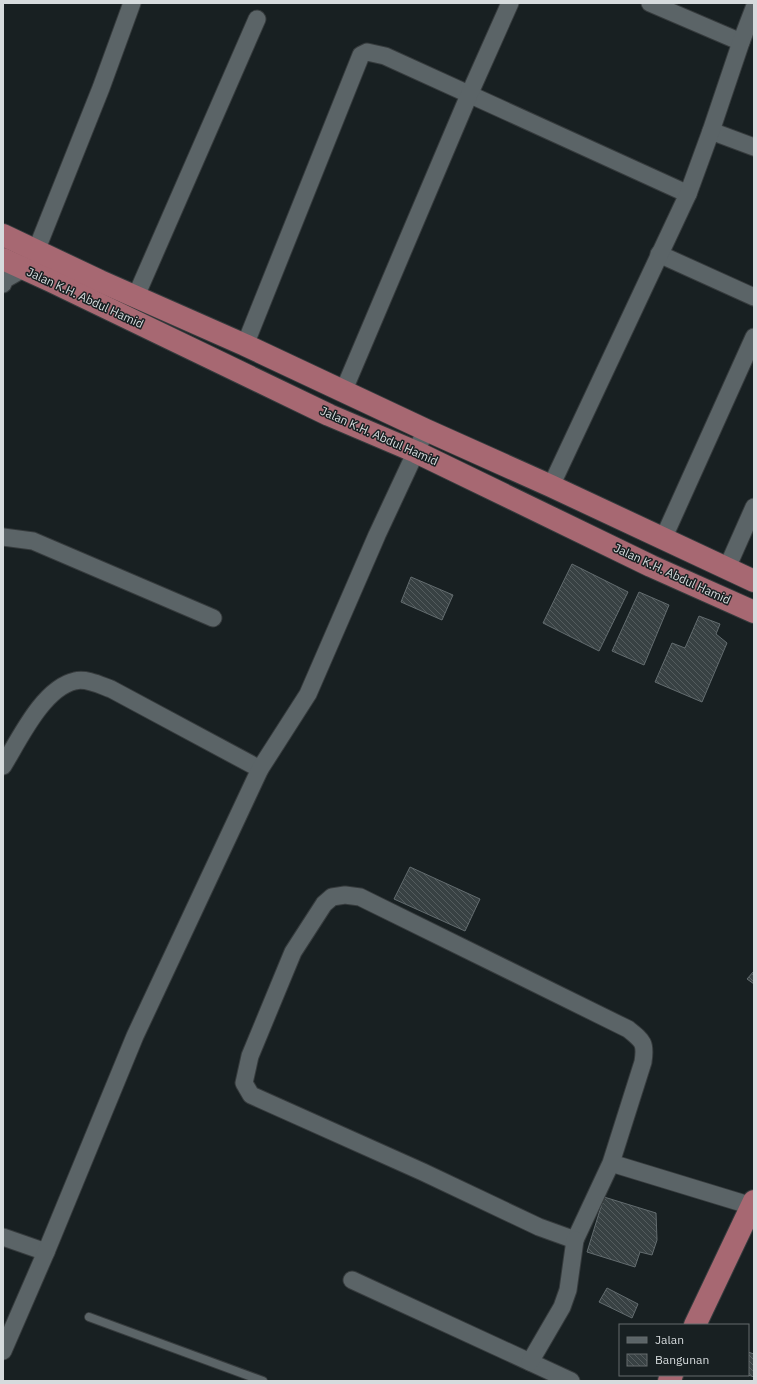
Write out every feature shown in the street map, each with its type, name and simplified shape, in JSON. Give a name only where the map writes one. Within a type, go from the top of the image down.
[{"type":"highway","name":"Jalan K.H. Abdul Hamid","points":[[3,235],[245,344],[343,392],[551,486],[754,581]]},
{"type":"highway","name":"Jalan K.H. Abdul Hamid","points":[[3,259],[329,414],[416,452],[651,566],[754,612]]},
{"type":"highway","points":[[695,1324],[753,1204]]},
{"type":"street","points":[[3,284],[4,280],[23,268],[36,251],[101,88],[132,3]]},
{"type":"street","points":[[343,392],[469,95],[510,3]]},
{"type":"street","points":[[650,3],[740,42]]},
{"type":"street","points":[[551,486],[688,194],[712,130],[740,42],[754,8]]},
{"type":"street","points":[[136,296],[257,20]]},
{"type":"street","points":[[245,344],[361,55],[367,52],[385,56],[688,194]]},
{"type":"street","points":[[712,130],[754,147]]},
{"type":"street","points":[[659,254],[754,297]]},
{"type":"street","points":[[663,539],[754,337]]},
{"type":"street","points":[[3,1351],[46,1252],[135,1036],[260,769],[308,694],[377,535],[426,430]]},
{"type":"street","points":[[727,568],[754,507]]},
{"type":"street","points":[[3,537],[33,541],[213,618]]},
{"type":"street","points":[[3,766],[37,712],[58,687],[76,680],[91,682],[110,688],[260,769]]},
{"type":"street","points":[[530,1362],[562,1307],[568,1290],[575,1240],[611,1162],[643,1062],[645,1048],[640,1038],[628,1029],[360,897],[345,895],[332,897],[324,904],[293,952],[250,1056],[244,1083],[251,1095],[423,1172],[539,1227],[575,1240]]},
{"type":"street","points":[[611,1162],[753,1204]]},
{"type":"street","points":[[3,1237],[46,1252]]},
{"type":"street","points":[[352,1280],[571,1381]]},
{"type":"lane","points":[[89,1317],[263,1381]]},
{"type":"building","points":[[572,564],[628,592],[599,651],[543,623]]},
{"type":"building","points":[[411,577],[453,595],[442,620],[401,602]]},
{"type":"building","points":[[639,592],[669,605],[644,665],[612,651]]},
{"type":"building","points":[[699,616],[720,624],[716,634],[727,643],[702,702],[655,682],[672,643],[685,648]]},
{"type":"building","points":[[410,867],[480,899],[465,931],[394,899]]},
{"type":"building","points":[[754,971],[754,984],[747,979]]},
{"type":"building","points":[[604,1197],[656,1213],[657,1240],[652,1255],[640,1252],[635,1267],[587,1252]]},
{"type":"building","points":[[607,1288],[638,1304],[632,1318],[599,1302]]},
{"type":"building","points":[[749,1352],[754,1354],[754,1377],[749,1375]]}]
